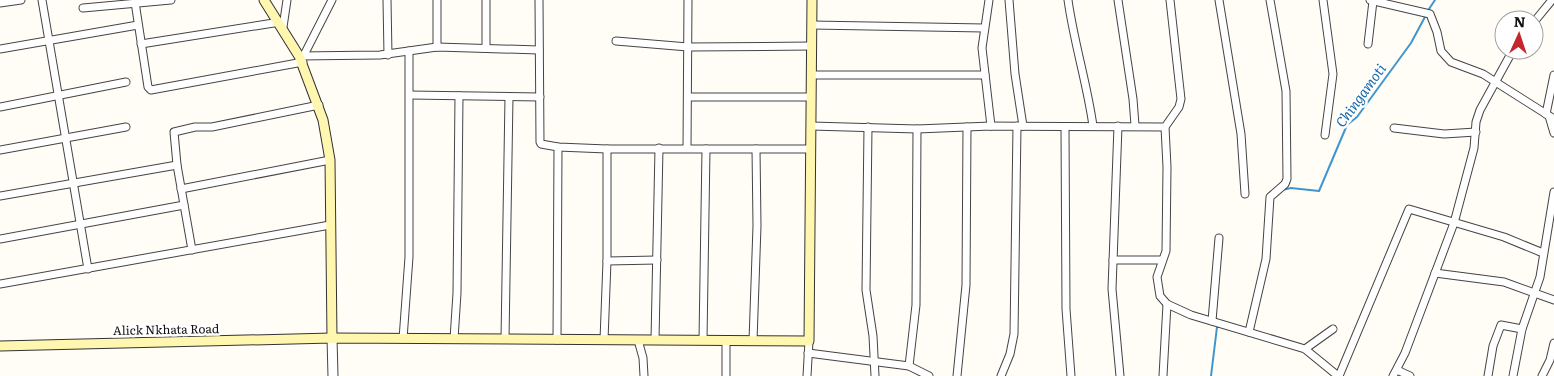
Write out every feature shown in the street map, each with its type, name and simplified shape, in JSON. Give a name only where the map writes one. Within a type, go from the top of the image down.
[{"type":"main road","points":[[264,0],[302,58],[319,105],[330,160],[332,338]]},
{"type":"main road","points":[[809,341],[812,0]]},
{"type":"main road","name":"Alick Nkhata Road","points":[[0,346],[332,338],[809,341]]},
{"type":"street","points":[[0,3],[21,0]]},
{"type":"street","points":[[42,0],[64,139],[88,269]]},
{"type":"street","points":[[82,8],[171,0]]},
{"type":"street","points":[[141,44],[282,25],[287,0]]},
{"type":"street","points":[[302,58],[332,0]]},
{"type":"street","points":[[387,0],[388,55]]},
{"type":"street","points":[[436,0],[437,47]]},
{"type":"street","points":[[486,0],[486,48]]},
{"type":"street","points":[[539,0],[540,142],[545,146],[607,149],[811,149]]},
{"type":"street","points":[[687,148],[688,0]]},
{"type":"street","points":[[989,0],[982,48],[992,126]]},
{"type":"street","points":[[1001,376],[1010,354],[1014,334],[1020,126],[1009,0]]},
{"type":"street","points":[[1068,0],[1073,39],[1088,88],[1093,126]]},
{"type":"street","points":[[1118,0],[1133,99],[1135,125]]},
{"type":"street","points":[[1172,0],[1181,99],[1179,108],[1165,127],[1166,251],[1158,277],[1158,287],[1160,296],[1167,304],[1212,321],[1305,349],[1338,376],[1407,211],[1416,210],[1504,237],[1543,253]]},
{"type":"street","points":[[1219,0],[1241,134],[1245,194]]},
{"type":"street","points":[[1249,332],[1266,259],[1270,197],[1287,179],[1286,91],[1270,0]]},
{"type":"street","points":[[1323,0],[1334,74],[1326,135]]},
{"type":"street","points":[[1544,10],[1552,0]]},
{"type":"street","points":[[1368,44],[1372,1],[1410,4],[1432,16],[1442,51],[1451,62],[1496,81],[1550,116]]},
{"type":"street","points":[[135,2],[148,87],[151,90],[302,58],[388,55],[437,47],[539,50]]},
{"type":"street","points":[[812,24],[984,28]]},
{"type":"street","points":[[0,49],[138,25]]},
{"type":"street","points":[[616,41],[688,47],[812,46]]},
{"type":"street","points":[[403,339],[409,257],[409,51]]},
{"type":"street","points":[[1410,376],[1395,373],[1454,223],[1474,148],[1480,110],[1508,60]]},
{"type":"street","points":[[1554,74],[1550,116],[1554,133]]},
{"type":"street","points":[[812,75],[985,75]]},
{"type":"street","points":[[0,107],[126,82]]},
{"type":"street","points":[[410,95],[540,98]]},
{"type":"street","points":[[454,339],[457,293],[459,96]]},
{"type":"street","points":[[505,339],[509,97]]},
{"type":"street","points":[[688,97],[811,97]]},
{"type":"street","points":[[192,250],[177,165],[173,134],[176,130],[212,127],[319,105]]},
{"type":"street","points":[[811,126],[917,129],[992,126],[1065,128],[1135,125],[1165,127]]},
{"type":"street","points":[[1118,126],[1112,312],[1120,376]]},
{"type":"street","points":[[0,150],[126,127]]},
{"type":"street","points":[[868,127],[866,290],[875,361],[875,376]]},
{"type":"street","points":[[957,376],[966,285],[968,127]]},
{"type":"street","points":[[1065,128],[1066,309],[1071,376]]},
{"type":"street","points":[[1394,128],[1444,134],[1476,132]]},
{"type":"street","points":[[909,366],[916,305],[917,129]]},
{"type":"street","points":[[557,340],[558,147]]},
{"type":"street","points":[[655,340],[659,148]]},
{"type":"street","points":[[604,340],[607,261],[607,149]]},
{"type":"street","points":[[703,340],[706,149]]},
{"type":"street","points":[[752,341],[757,226],[756,149]]},
{"type":"street","points":[[181,189],[330,160]]},
{"type":"street","points":[[0,196],[177,165]]},
{"type":"street","points":[[1513,376],[1522,329],[1535,293],[1554,192]]},
{"type":"street","points":[[0,239],[184,205]]},
{"type":"street","points":[[0,284],[330,225]]},
{"type":"street","points":[[1212,321],[1219,238]]},
{"type":"street","points":[[607,261],[657,260]]},
{"type":"street","points":[[1113,260],[1162,260]]},
{"type":"street","points":[[1435,273],[1497,281],[1554,300]]},
{"type":"street","points":[[1163,376],[1167,304]]},
{"type":"street","points":[[1488,376],[1493,346],[1501,325],[1522,329]]},
{"type":"street","points":[[1305,349],[1333,330]]},
{"type":"street","points":[[332,338],[333,376]]},
{"type":"street","points":[[638,340],[643,358],[644,376]]},
{"type":"street","points":[[726,340],[726,376]]},
{"type":"street","points":[[807,376],[809,341]]},
{"type":"street","points":[[1542,376],[1550,360],[1554,343]]},
{"type":"street","points":[[808,353],[909,366],[929,376]]},
{"type":"waterway","name":"Chingamoti","points":[[1429,9],[1435,0]]},
{"type":"waterway","name":"Chingamoti","points":[[1282,190],[1291,188],[1319,191],[1347,125],[1357,117],[1411,43],[1426,15]]},
{"type":"waterway","name":"Chingamoti","points":[[1211,376],[1217,327],[1222,327]]}]
